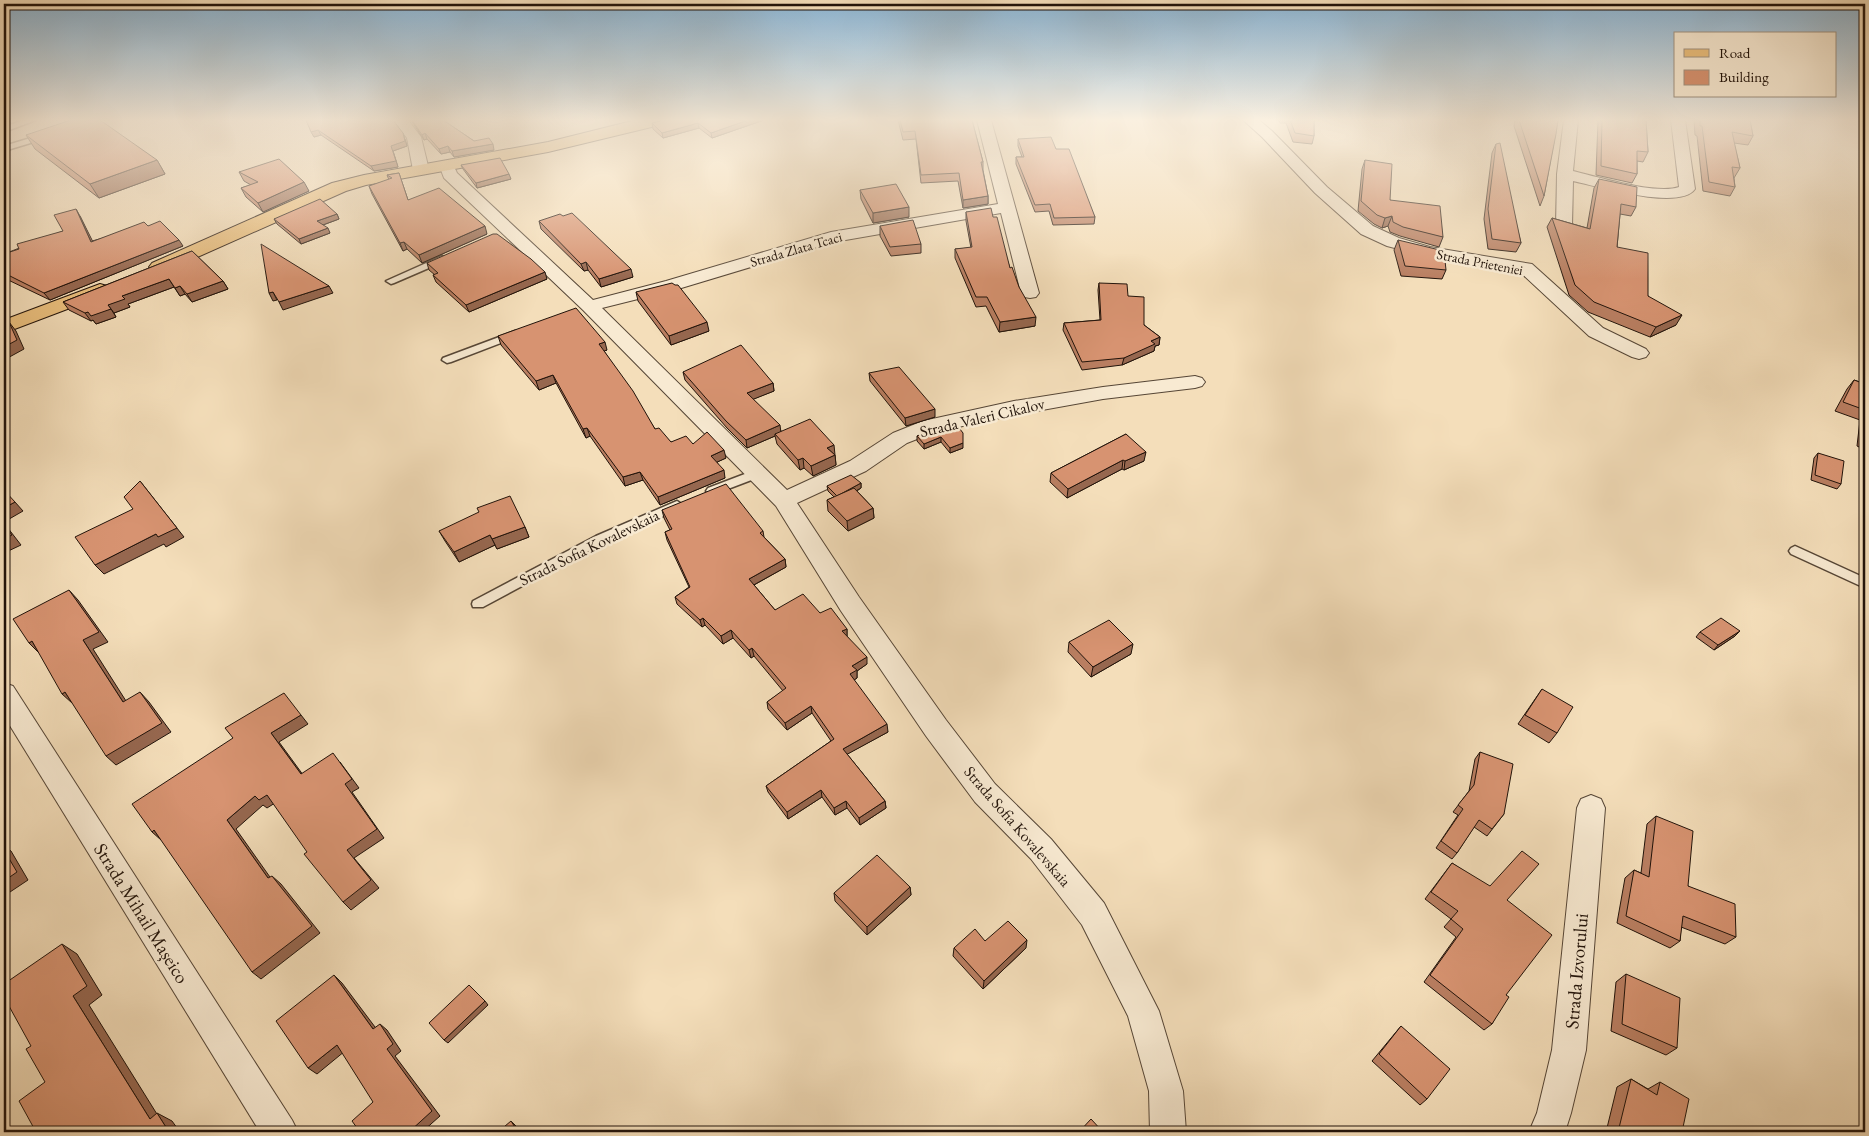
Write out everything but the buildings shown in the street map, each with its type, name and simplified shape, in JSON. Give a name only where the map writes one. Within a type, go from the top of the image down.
[{"type":"main road","points":[[145,272],[339,187],[364,180],[404,173]]},
{"type":"main road","points":[[4,328],[119,283]]},
{"type":"street","name":"Strada Sofia Kovalevskaia","points":[[449,173],[503,232],[758,473],[784,500],[850,604],[936,728],[985,793],[1041,849],[1093,914],[1143,1011],[1166,1091],[1168,1132]]},
{"type":"street","points":[[998,173],[1030,293]]},
{"type":"street","name":"Strada Prieteniei","points":[[1305,173],[1367,230],[1393,242],[1429,252],[1526,268],[1596,332],[1639,352]]},
{"type":"street","points":[[1564,226],[1565,174],[1659,194],[1685,192],[1687,189],[1685,173]]},
{"type":"street","name":"Strada Zlata Tcaci","points":[[582,308],[672,285],[831,237],[985,210],[1007,208]]},
{"type":"street","name":"Strada Valeri Cikalov","points":[[784,500],[858,466],[900,438],[930,426],[1014,408],[1110,392],[1195,382]]},
{"type":"street","name":"Strada Mihail Mașeico","points":[[4,694],[280,1132]]},
{"type":"street","name":"Strada Izvorului","points":[[1547,1132],[1554,1113],[1568,1050],[1591,808]]},
{"type":"lane","points":[[391,281],[454,253]]},
{"type":"lane","points":[[447,360],[524,330]]},
{"type":"lane","points":[[704,495],[758,473]]},
{"type":"lane","name":"Strada Sofia Kovalevskaia","points":[[478,604],[622,527],[686,502]]},
{"type":"lane","points":[[1796,551],[1865,583]]}]
